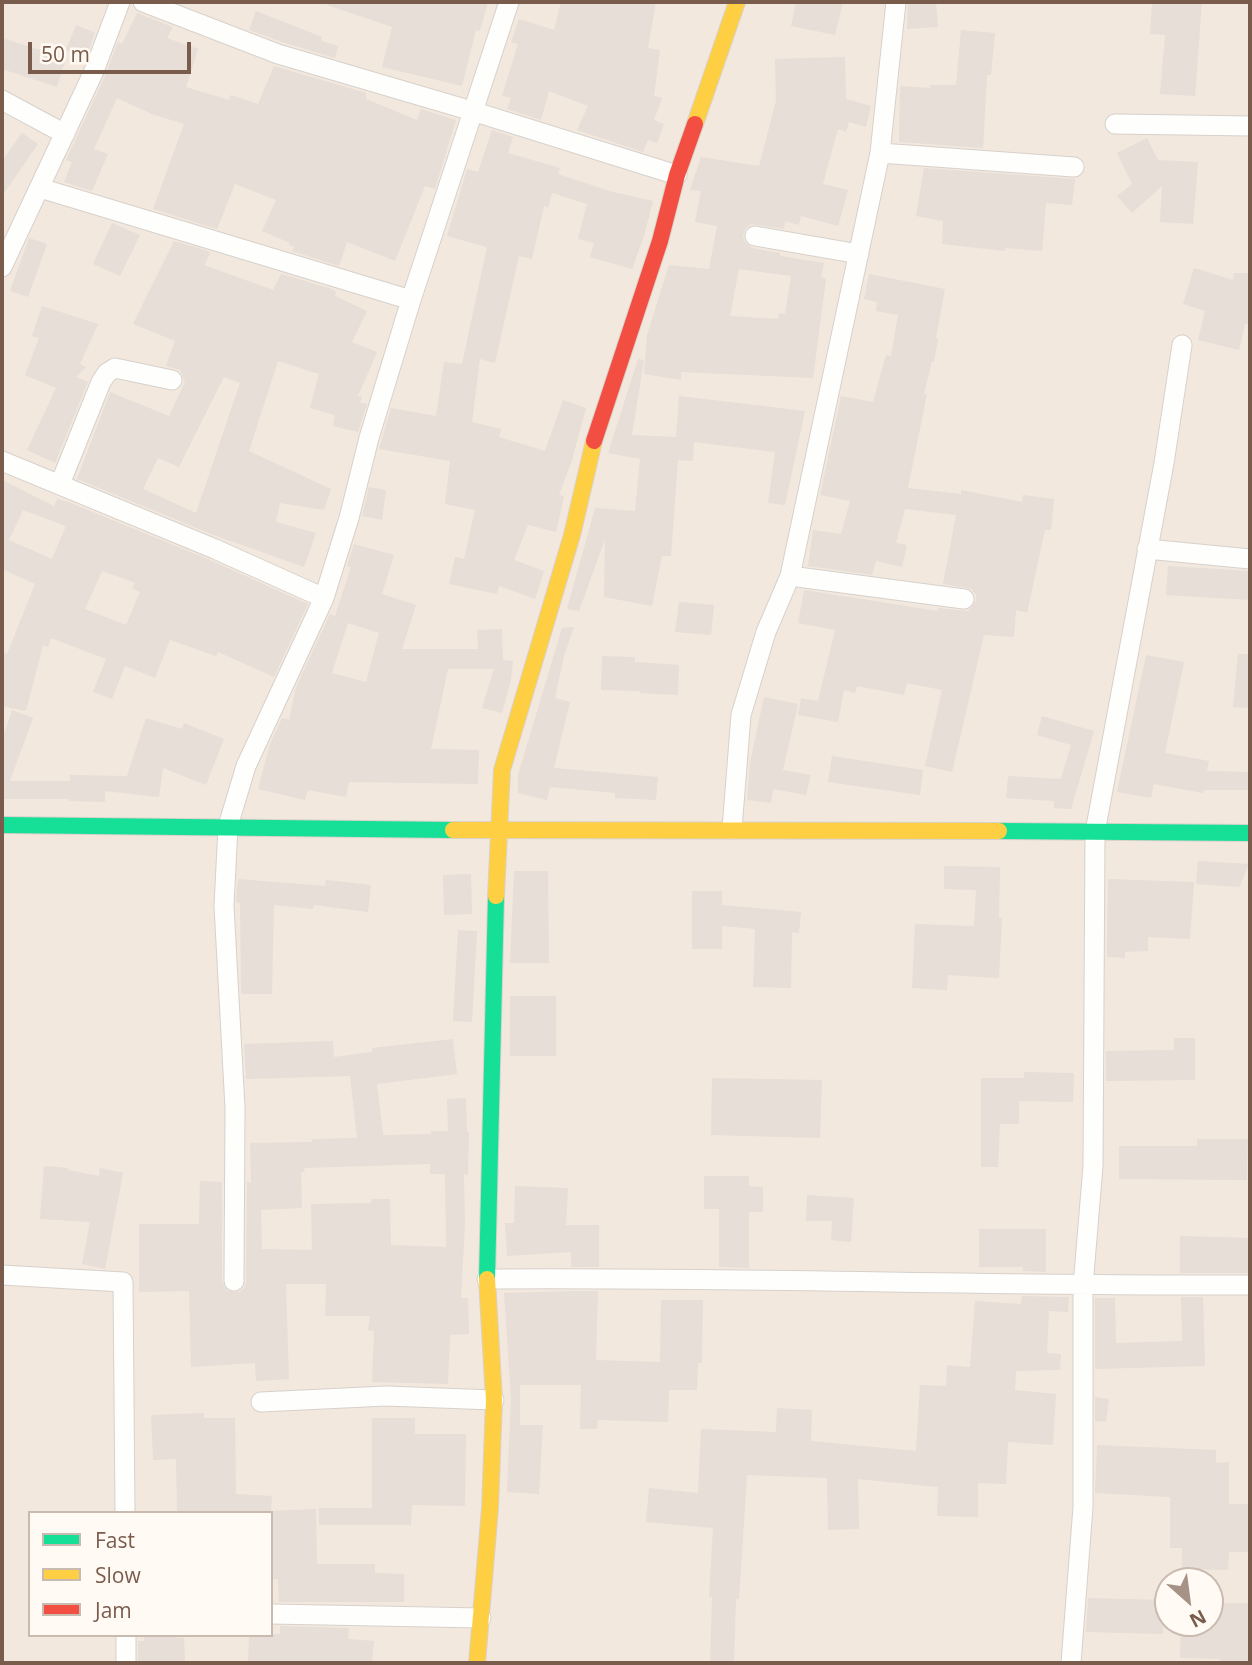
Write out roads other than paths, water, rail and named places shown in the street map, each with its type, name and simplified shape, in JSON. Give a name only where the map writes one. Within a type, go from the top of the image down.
[{"type":"street","points":[[2,267],[94,71],[120,2]]},
{"type":"street","points":[[143,2],[278,54],[677,175]]},
{"type":"street","points":[[234,1280],[235,1108],[224,906],[228,826],[246,766],[324,598],[411,300],[509,2]]},
{"type":"street","points":[[477,1663],[490,1508],[494,1400],[487,1279],[493,954],[502,770],[572,535],[592,447],[660,241],[677,175],[737,2]]},
{"type":"street","points":[[732,829],[741,715],[766,632],[790,576],[880,153],[896,2]]},
{"type":"street","points":[[2,100],[65,134]]},
{"type":"street","points":[[1115,124],[1250,126]]},
{"type":"street","points":[[880,153],[1074,167]]},
{"type":"street","points":[[40,188],[411,300]]},
{"type":"street","points":[[755,236],[859,254]]},
{"type":"street","points":[[1071,1663],[1083,1507],[1083,1286],[1093,1166],[1095,832],[1164,463],[1182,345]]},
{"type":"street","points":[[60,485],[107,373],[115,368],[172,380]]},
{"type":"street","points":[[2,461],[215,549],[324,598]]},
{"type":"street","points":[[1147,549],[1250,559]]},
{"type":"street","points":[[790,576],[964,599]]},
{"type":"street","points":[[2,825],[500,831],[732,829],[1250,832]]},
{"type":"street","points":[[2,1275],[123,1282],[125,1511]]},
{"type":"street","points":[[487,1279],[846,1280],[1083,1286],[1250,1285]]},
{"type":"street","points":[[261,1402],[386,1396],[494,1400]]},
{"type":"street","points":[[273,1614],[481,1618]]},
{"type":"street","points":[[126,1637],[126,1663]]}]
